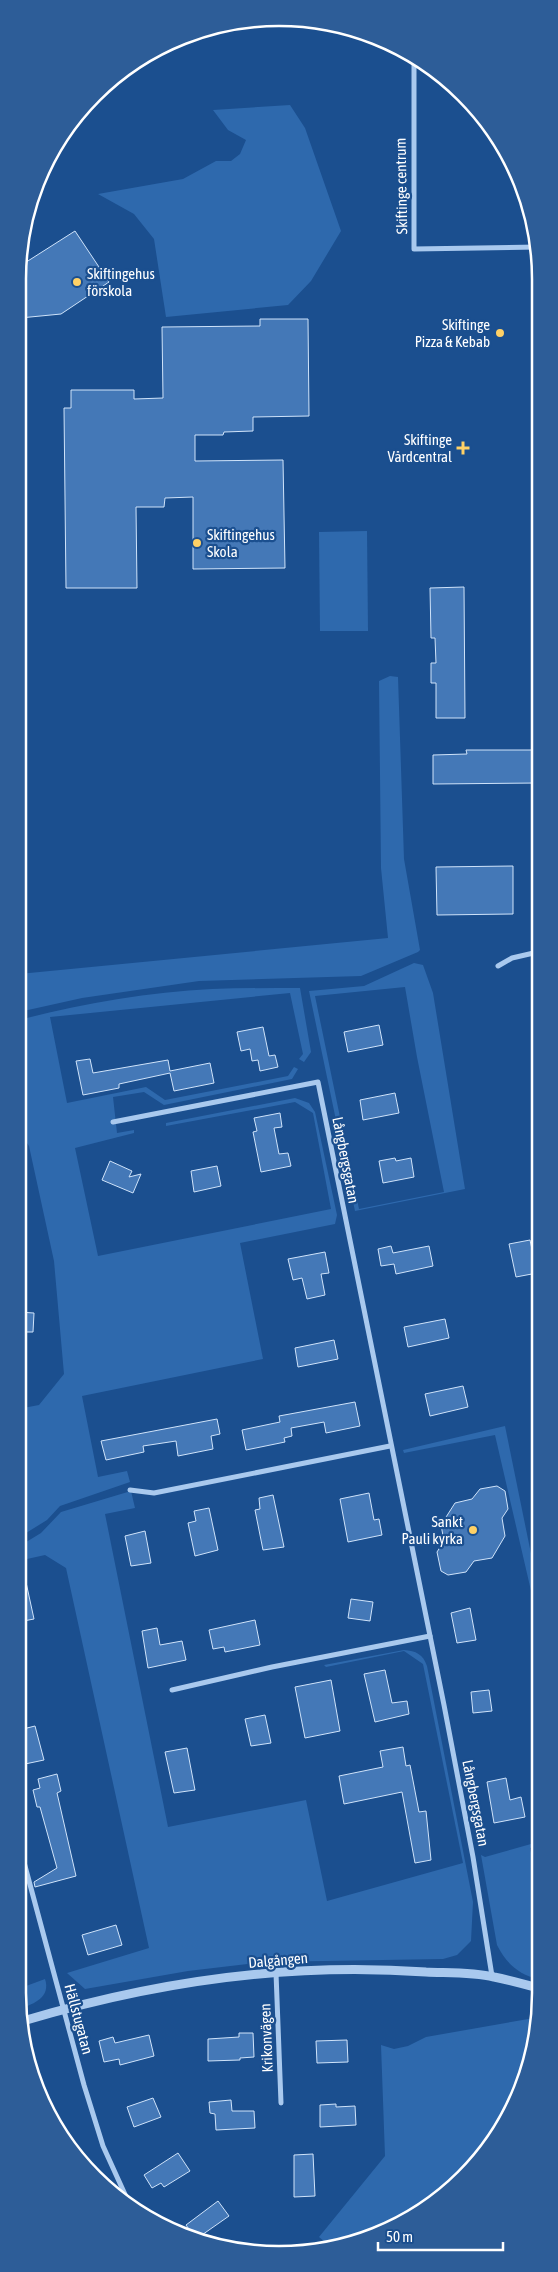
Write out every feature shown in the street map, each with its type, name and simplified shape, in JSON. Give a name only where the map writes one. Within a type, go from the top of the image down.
[{"type":"street","name":"Skiftinge centrum","points":[[414,66],[414,249],[530,248]]},
{"type":"street","points":[[498,966],[512,958],[532,953]]},
{"type":"street","name":"Långbergsgatan","points":[[113,1122],[318,1082],[390,1446],[430,1636],[473,1857],[492,1976]]},
{"type":"street","points":[[130,1490],[154,1493],[390,1446]]},
{"type":"street","points":[[172,1690],[272,1667],[430,1636]]},
{"type":"street","name":"Hällstugatan","points":[[26,1870],[63,2009],[103,2146],[125,2194]]},
{"type":"street","name":"Dalgången","points":[[28,2020],[128,1993],[276,1973],[398,1970],[492,1976],[532,1986]]},
{"type":"street","name":"Krikonvägen","points":[[276,1973],[281,2103]]},
{"type":"shaded area","points":[[290,105],[305,128],[341,231],[311,281],[288,305],[166,317],[154,239],[134,214],[98,194],[183,179],[216,161],[231,161],[240,154],[246,140],[228,130],[213,110]]},
{"type":"shaded area","points":[[367,531],[368,631],[320,631],[319,532]]},
{"type":"shaded area","points":[[390,676],[398,677],[404,859],[420,950],[418,952],[361,976],[199,981],[82,998],[26,1010],[26,973],[388,938],[381,868],[379,681]]},
{"type":"shaded area","points":[[414,963],[423,965],[433,993],[465,1189],[355,1211],[309,991],[364,986]],"holes":[[[405,987],[444,1192],[359,1209],[315,996]]]},
{"type":"shaded area","points":[[245,988],[300,988],[311,1052],[304,1062],[299,1059],[303,1054],[290,993],[50,1017],[67,1103],[146,1087],[165,1100],[288,1076],[294,1067],[298,1069],[292,1079],[164,1105],[144,1092],[113,1097],[117,1133],[134,1130],[134,1133],[75,1148],[98,1256],[331,1209],[313,1113],[295,1102],[166,1126],[166,1123],[295,1098],[309,1103],[315,1112],[337,1215],[335,1224],[240,1243],[263,1359],[82,1396],[98,1477],[127,1471],[130,1482],[60,1506],[47,1520],[26,1533],[26,1407],[39,1405],[64,1374],[54,1261],[29,1146],[26,1142],[26,1018],[90,1004],[139,996]]},
{"type":"shaded area","points":[[505,1426],[532,1559],[532,1595],[495,1435],[404,1453],[403,1450]]},
{"type":"shaded area","points":[[131,1491],[135,1508],[105,1514],[168,1827],[306,1800],[327,1901],[463,1863],[423,1664],[404,1651],[326,1667],[324,1665],[404,1650],[415,1652],[421,1656],[427,1666],[473,1902],[471,1941],[457,1955],[443,1959],[264,1962],[188,1971],[85,1989],[67,1973],[149,1948],[66,1568],[45,1555],[26,1559],[26,1542],[41,1533],[61,1512]]},
{"type":"shaded area","points":[[532,1844],[530,1848],[532,1853],[532,1977],[513,1967],[497,1945],[481,1855],[485,1857]]},
{"type":"shaded area","points":[[45,1979],[46,1991],[40,1999],[27,2006],[26,1986]]},
{"type":"shaded area","points":[[530,2019],[523,2058],[506,2105],[480,2147],[458,2172],[433,2194],[391,2220],[376,2227],[325,2242],[319,2237],[385,2156],[381,2045],[394,2049],[408,2046],[426,2037]]},
{"type":"building","points":[[75,231],[109,282],[61,314],[26,317],[27,262]]},
{"type":"building","points":[[260,319],[308,319],[309,416],[253,417],[253,431],[224,432],[223,435],[195,435],[195,461],[283,460],[285,568],[193,569],[193,497],[165,498],[164,507],[136,507],[137,588],[66,588],[64,408],[71,408],[71,390],[134,390],[134,399],[163,398],[162,327],[260,326]]},
{"type":"building","points":[[464,587],[465,718],[436,718],[436,683],[431,683],[431,663],[436,663],[435,638],[431,638],[430,588]]},
{"type":"building","points":[[466,750],[532,750],[532,783],[433,784],[433,755],[467,754]]},
{"type":"building","points":[[513,866],[513,914],[437,915],[436,867]]},
{"type":"building","points":[[379,1025],[383,1045],[348,1052],[344,1032]]},
{"type":"building","points":[[263,1027],[269,1056],[275,1055],[278,1067],[260,1071],[258,1060],[252,1061],[250,1049],[241,1051],[237,1032]]},
{"type":"building","points":[[90,1059],[93,1073],[168,1060],[170,1071],[210,1063],[214,1083],[174,1091],[170,1073],[119,1084],[119,1088],[83,1095],[76,1061]]},
{"type":"building","points":[[395,1093],[399,1113],[363,1120],[360,1100]]},
{"type":"building","points":[[280,1113],[282,1127],[274,1128],[279,1154],[288,1153],[291,1166],[261,1172],[253,1132],[257,1131],[254,1118]]},
{"type":"building","points":[[395,1158],[396,1161],[411,1158],[414,1177],[383,1183],[379,1161]]},
{"type":"building","points":[[110,1161],[132,1171],[129,1177],[141,1174],[133,1193],[102,1180]]},
{"type":"building","points":[[217,1166],[221,1186],[194,1192],[191,1171]]},
{"type":"building","points":[[530,1240],[532,1274],[516,1277],[509,1244]]},
{"type":"building","points":[[391,1246],[393,1253],[429,1246],[433,1266],[396,1274],[394,1264],[381,1266],[378,1249]]},
{"type":"building","points":[[325,1252],[329,1273],[321,1274],[325,1295],[307,1299],[302,1278],[293,1280],[288,1259]]},
{"type":"building","points":[[26,1312],[34,1313],[33,1332],[26,1332]]},
{"type":"building","points":[[445,1319],[449,1338],[408,1347],[404,1327]]},
{"type":"building","points":[[334,1340],[338,1359],[298,1367],[295,1348]]},
{"type":"building","points":[[463,1386],[468,1407],[430,1416],[425,1394]]},
{"type":"building","points":[[355,1402],[360,1426],[326,1433],[324,1422],[291,1428],[292,1436],[284,1438],[285,1442],[246,1450],[242,1430],[280,1422],[279,1416]]},
{"type":"building","points":[[217,1419],[220,1434],[211,1436],[213,1449],[178,1456],[176,1441],[143,1446],[144,1452],[106,1460],[101,1441]]},
{"type":"building","name":"Sankt Pauli kyrka","points":[[497,1486],[505,1491],[508,1509],[502,1518],[505,1536],[492,1558],[474,1561],[466,1572],[448,1575],[441,1571],[437,1552],[444,1541],[441,1525],[455,1503],[472,1499],[480,1489]]},
{"type":"building","points":[[369,1493],[374,1520],[379,1519],[382,1535],[348,1542],[340,1499]]},
{"type":"building","points":[[273,1495],[284,1547],[263,1550],[255,1510],[260,1509],[259,1498]]},
{"type":"building","points":[[209,1508],[218,1550],[195,1556],[188,1523],[196,1521],[194,1511]]},
{"type":"building","points":[[145,1531],[151,1563],[131,1566],[125,1536]]},
{"type":"building","points":[[26,1582],[34,1619],[26,1620]]},
{"type":"building","points":[[351,1599],[373,1602],[370,1621],[348,1618]]},
{"type":"building","points":[[470,1608],[476,1640],[457,1643],[451,1613]]},
{"type":"building","points":[[255,1620],[260,1645],[225,1652],[224,1647],[213,1649],[209,1630]]},
{"type":"building","points":[[157,1628],[160,1645],[182,1641],[186,1660],[148,1668],[142,1631]]},
{"type":"building","points":[[385,1670],[392,1703],[407,1701],[409,1714],[375,1722],[364,1674]]},
{"type":"building","points":[[331,1680],[340,1731],[305,1738],[295,1687]]},
{"type":"building","points":[[489,1690],[492,1711],[473,1713],[471,1692]]},
{"type":"building","points":[[265,1715],[271,1743],[251,1746],[245,1719]]},
{"type":"building","points":[[35,1726],[44,1760],[26,1764],[26,1728]]},
{"type":"building","points":[[403,1747],[406,1766],[410,1765],[419,1812],[426,1811],[431,1860],[415,1863],[402,1792],[344,1804],[339,1776],[383,1767],[380,1751]]},
{"type":"building","points":[[187,1748],[195,1790],[174,1793],[165,1752]]},
{"type":"building","points":[[57,1774],[61,1791],[57,1793],[76,1876],[35,1887],[34,1882],[57,1868],[40,1807],[37,1807],[33,1790],[40,1788],[38,1779]]},
{"type":"building","points":[[506,1778],[510,1800],[521,1797],[525,1817],[494,1823],[487,1782]]},
{"type":"building","points":[[116,1925],[122,1945],[88,1955],[82,1935]]},
{"type":"building","points":[[239,2033],[253,2033],[254,2057],[240,2058],[240,2060],[208,2061],[208,2039],[239,2037]]},
{"type":"building","points":[[149,2035],[154,2056],[120,2065],[119,2059],[104,2062],[99,2041],[113,2037],[115,2043]]},
{"type":"building","points":[[347,2040],[348,2062],[317,2063],[316,2041]]},
{"type":"building","points":[[153,2098],[161,2117],[134,2127],[127,2107]]},
{"type":"building","points":[[231,2100],[232,2111],[254,2111],[255,2128],[216,2130],[215,2114],[210,2113],[209,2102]]},
{"type":"building","points":[[336,2104],[336,2107],[355,2106],[356,2125],[320,2127],[320,2105]]},
{"type":"building","points":[[178,2153],[190,2171],[164,2187],[161,2183],[152,2188],[144,2175]]},
{"type":"building","points":[[313,2154],[315,2196],[294,2197],[294,2155]]},
{"type":"building","points":[[218,2201],[229,2216],[204,2234],[189,2229],[186,2225]]},
{"type":"place","name":"Skiftingehus förskola","points":[[77,282]]},
{"type":"place","name":"Skiftinge Pizza & Kebab","points":[[500,333]]},
{"type":"place","name":"Skiftinge Vårdcentral","points":[[463,448]]},
{"type":"place","name":"Skiftingehus Skola","points":[[197,543]]},
{"type":"place","name":"Sankt Pauli kyrka","points":[[473,1530]]}]
